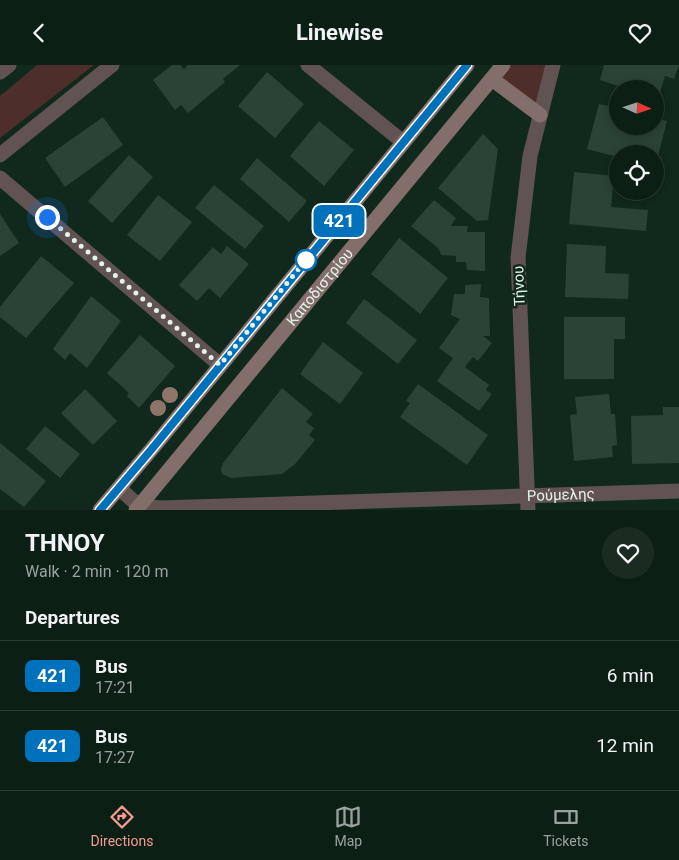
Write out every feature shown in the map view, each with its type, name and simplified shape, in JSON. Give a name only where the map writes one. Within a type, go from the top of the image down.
[{"type":"main road","name":"Καποδιστρίου","points":[[100,510],[467,65]]},
{"type":"main road","name":"Καποδιστρίου","points":[[138,508],[503,65]]},
{"type":"main road","points":[[492,79],[540,115]]},
{"type":"street","points":[[0,72],[9,65]]},
{"type":"street","points":[[0,155],[112,65]]},
{"type":"street","points":[[308,65],[403,142]]},
{"type":"street","name":"Τήνου","points":[[528,503],[518,258],[530,156],[553,65]]},
{"type":"street","points":[[0,178],[220,365]]},
{"type":"street","points":[[119,487],[138,508]]},
{"type":"street","name":"Ρούμελης","points":[[138,508],[528,503],[679,491]]},
{"type":"shaded area","points":[[37,65],[94,65],[0,138],[0,96]]},
{"type":"shaded area","points":[[503,65],[553,65],[540,115],[492,79]]},
{"type":"building","points":[[172,65],[180,65],[184,69],[188,65],[240,65],[223,79],[225,82],[188,113],[181,105],[175,110],[153,80]]},
{"type":"building","points":[[604,65],[679,65],[674,79],[665,76],[664,80],[609,80],[609,83],[600,80]]},
{"type":"building","points":[[267,72],[304,104],[275,138],[238,106]]},
{"type":"building","points":[[599,104],[609,106],[609,135],[663,135],[661,145],[609,145],[609,155],[587,149]]},
{"type":"building","points":[[103,117],[123,145],[65,187],[45,158]]},
{"type":"building","points":[[664,120],[667,121],[664,133]]},
{"type":"building","points":[[319,121],[354,150],[324,186],[290,156]]},
{"type":"building","points":[[483,134],[498,149],[488,220],[477,221],[438,188]]},
{"type":"building","points":[[129,155],[153,177],[112,223],[88,201]]},
{"type":"building","points":[[257,158],[307,201],[289,222],[240,179]]},
{"type":"building","points":[[574,172],[609,176],[609,200],[612,200],[611,207],[648,210],[646,231],[569,224]]},
{"type":"building","points":[[214,185],[264,226],[245,249],[195,208]]},
{"type":"building","points":[[158,195],[192,222],[160,261],[127,235]]},
{"type":"building","points":[[434,200],[456,218],[451,226],[468,226],[467,232],[485,232],[485,271],[467,270],[466,262],[456,262],[456,256],[441,255],[439,249],[411,226]]},
{"type":"building","points":[[0,214],[19,243],[0,256]]},
{"type":"building","points":[[399,238],[448,278],[420,314],[371,274]]},
{"type":"building","points":[[567,244],[606,246],[605,273],[629,274],[628,299],[565,297]]},
{"type":"building","points":[[227,246],[249,264],[220,298],[209,288],[197,301],[179,285],[213,247],[221,254]]},
{"type":"building","points":[[41,256],[74,283],[26,338],[0,317],[0,307]]},
{"type":"building","points":[[481,284],[480,297],[489,298],[490,336],[483,336],[492,343],[478,361],[473,357],[465,367],[489,385],[486,390],[492,394],[479,411],[437,381],[453,358],[439,348],[460,319],[451,315],[454,294],[465,294],[465,285]]},
{"type":"building","points":[[91,296],[121,321],[87,368],[70,353],[65,360],[53,349]]},
{"type":"building","points":[[364,299],[417,340],[398,364],[346,323]]},
{"type":"building","points":[[564,317],[625,317],[625,339],[614,339],[614,379],[564,379]]},
{"type":"building","points":[[140,335],[175,366],[139,408],[127,396],[129,393],[107,373]]},
{"type":"building","points":[[323,342],[363,373],[340,404],[300,374]]},
{"type":"building","points":[[418,384],[488,435],[467,465],[400,417],[410,403],[406,401]]},
{"type":"building","points":[[282,388],[313,414],[306,422],[314,428],[309,435],[315,440],[295,464],[282,474],[231,478],[222,474],[223,463]]},
{"type":"building","points":[[85,389],[117,421],[93,445],[61,413]]},
{"type":"building","points":[[609,394],[611,414],[615,414],[617,445],[612,446],[613,457],[574,461],[570,415],[577,414],[575,397]]},
{"type":"building","points":[[663,407],[679,407],[679,463],[632,464],[631,416],[663,415]]},
{"type":"building","points":[[45,426],[80,454],[60,478],[26,449]]},
{"type":"building","points":[[0,443],[46,481],[24,507],[0,489]]},
{"type":"bus line","name":"421","points":[[100,510],[467,65]]},
{"type":"route","points":[[47,217],[220,365],[306,260]]}]
